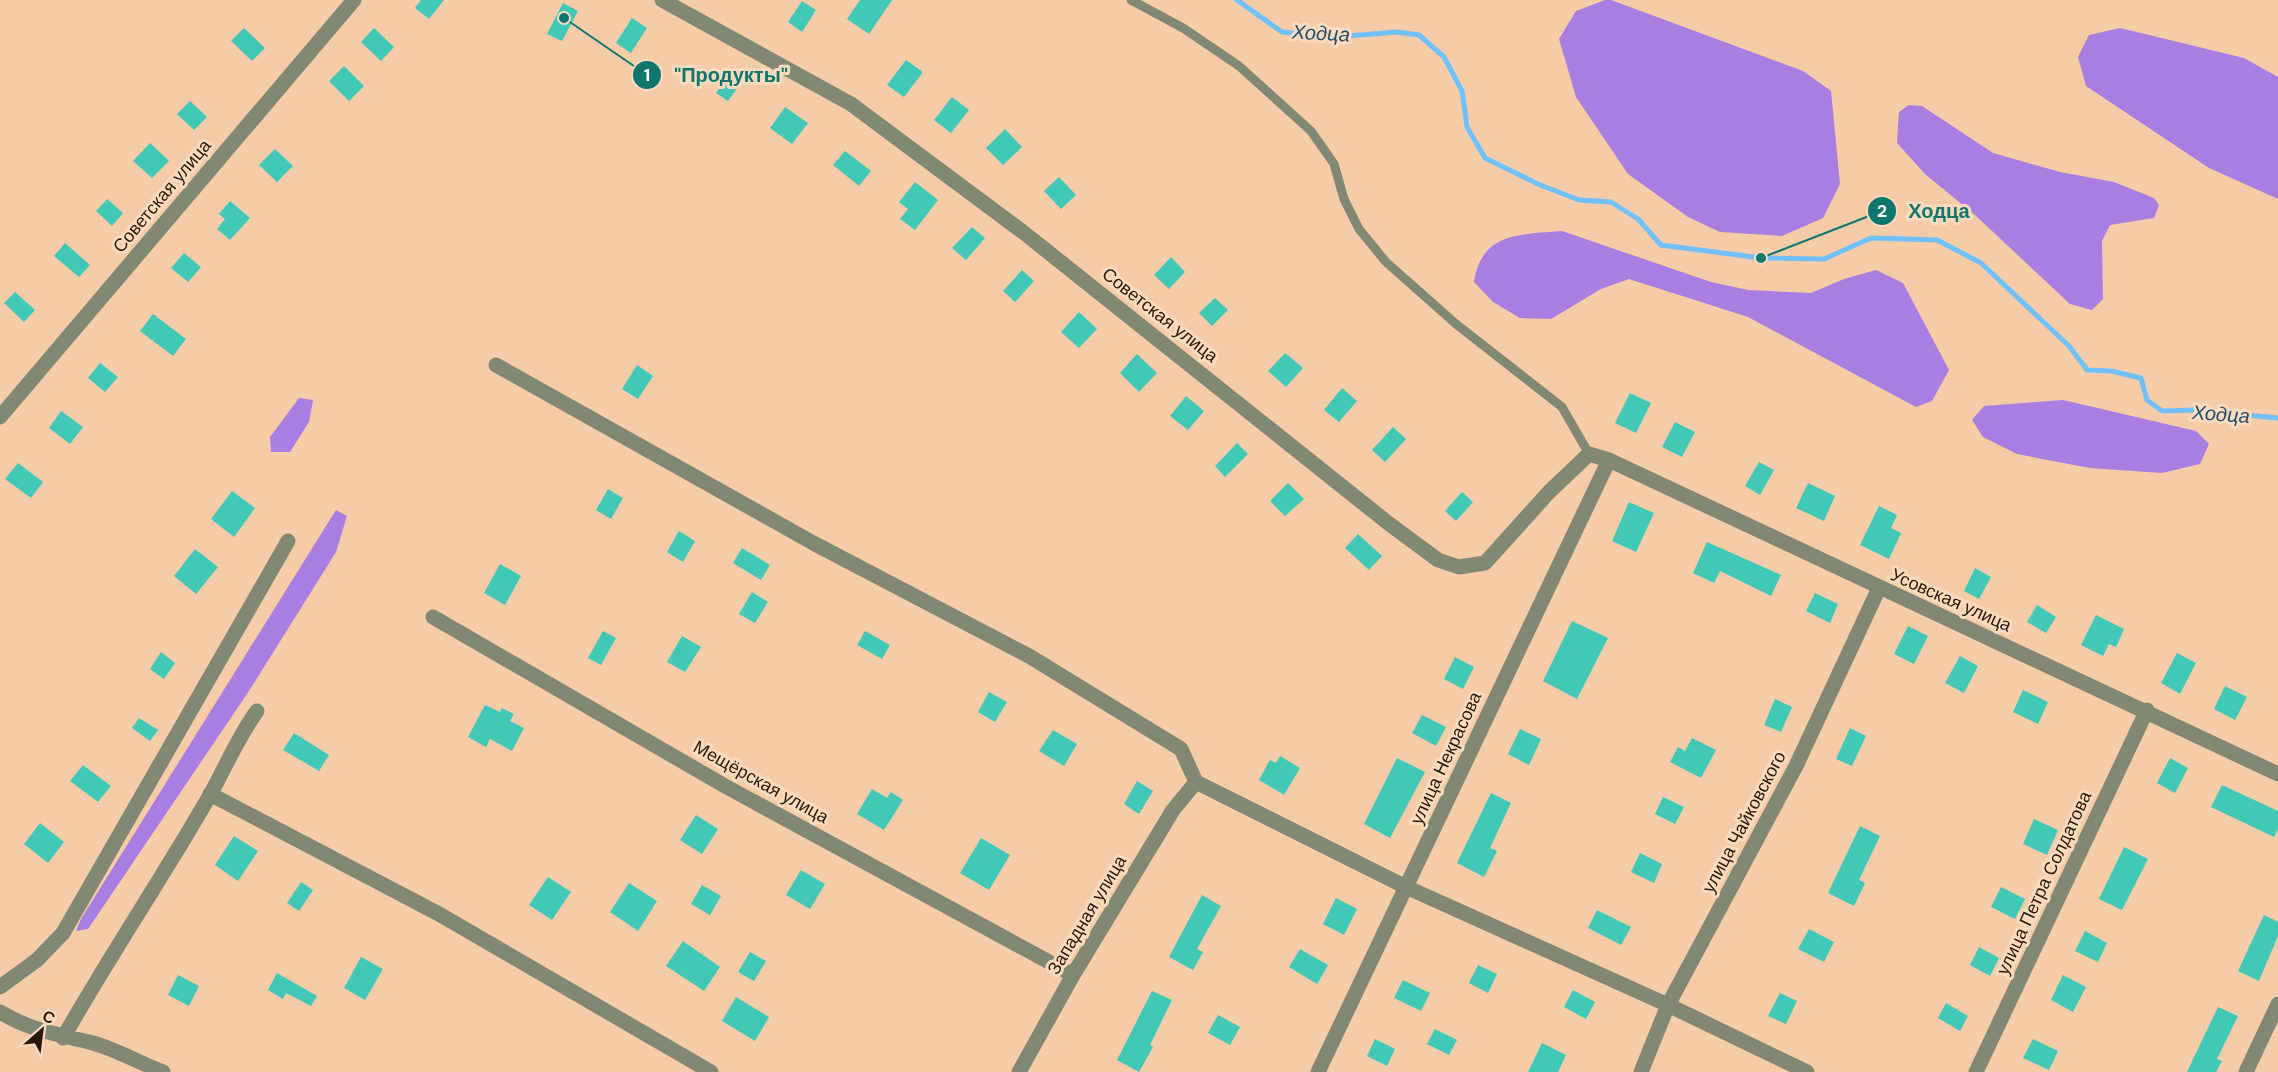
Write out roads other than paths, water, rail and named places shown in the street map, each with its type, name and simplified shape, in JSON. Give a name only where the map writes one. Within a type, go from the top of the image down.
[{"type":"street","name":"Советская улица","points":[[0,417],[354,0]]},
{"type":"street","name":"Советская улица","points":[[662,0],[851,104],[1023,232],[1388,524],[1438,560],[1459,567],[1485,563],[1549,492],[1589,454]]},
{"type":"street","points":[[496,365],[815,544],[1029,656],[1181,749],[1196,782],[1406,887],[1668,1005],[1807,1072]]},
{"type":"street","points":[[1589,454],[1609,460]]},
{"type":"street","name":"Усовская улица","points":[[1609,460],[1879,588],[2147,710],[2278,774]]},
{"type":"street","name":"улица Некрасова","points":[[1318,1072],[1609,460]]},
{"type":"street","points":[[0,987],[37,960],[63,933],[288,541]]},
{"type":"street","name":"улица Чайковского","points":[[1641,1072],[1668,1005],[1796,766],[1879,588]]},
{"type":"street","name":"Мещёрская улица","points":[[433,617],[725,786],[1072,975]]},
{"type":"street","name":"улица Петра Солдатова","points":[[1976,1072],[2147,710]]},
{"type":"street","points":[[63,1038],[102,968],[210,794],[241,734],[257,711]]},
{"type":"street","name":"Западная улица","points":[[1019,1072],[1072,975],[1173,810],[1196,782]]},
{"type":"street","points":[[210,794],[439,914],[711,1072]]},
{"type":"street","points":[[2246,1072],[2278,1004]]},
{"type":"street","points":[[0,1012],[18,1023],[63,1038],[94,1043],[163,1072]]},
{"type":"lane","points":[[1131,0],[1183,28],[1239,66],[1311,131],[1334,164],[1344,199],[1359,229],[1386,262],[1456,324],[1562,407],[1589,454]]},
{"type":"waterway","name":"Ходца","points":[[1237,0],[1282,32],[1335,37],[1397,32],[1419,35],[1444,57],[1462,91],[1467,127],[1485,158],[1540,185],[1579,200],[1611,202],[1638,219],[1661,245],[1761,258],[1824,259],[1871,238],[1937,240],[1981,263],[2069,346],[2087,370],[2111,371],[2141,378],[2147,400],[2162,411],[2194,410],[2278,418]]},
{"type":"place","name":"\"Продукты\"","points":[[564,18]]},
{"type":"place","name":"Ходца","points":[[1761,258]]}]
